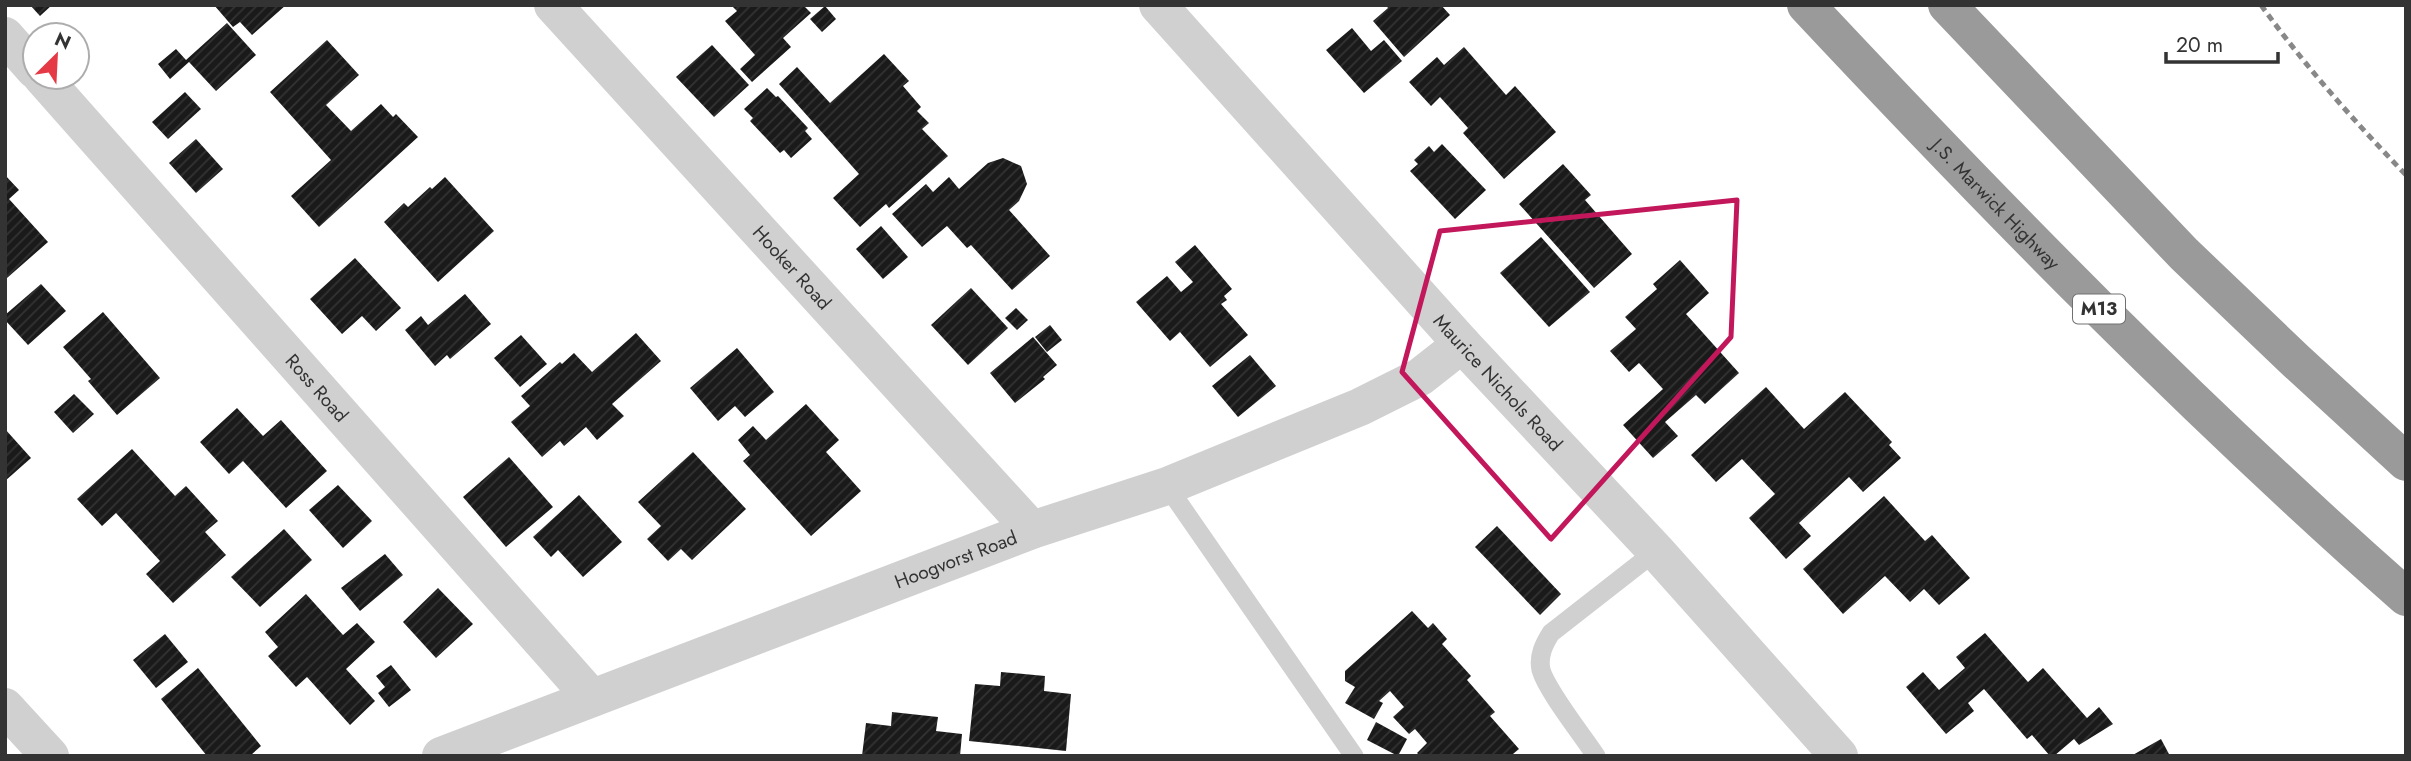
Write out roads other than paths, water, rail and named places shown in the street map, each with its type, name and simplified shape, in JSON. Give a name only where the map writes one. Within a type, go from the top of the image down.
[{"type":"highway","name":"J.S. Marwick Highway","points":[[1806,5],[2036,247],[2260,466],[2406,597]]},
{"type":"highway","points":[[1947,5],[2184,254],[2406,462]]},
{"type":"street","name":"Hooker Road","points":[[553,5],[1031,530]]},
{"type":"street","name":"Maurice Nichols Road","points":[[1158,5],[1462,344],[1656,551],[1839,756]]},
{"type":"street","points":[[5,36],[21,54]]},
{"type":"street","name":"Ross Road","points":[[53,91],[592,698]]},
{"type":"street","name":"Hoogvorst Road","points":[[453,754],[1031,530],[1167,486],[1360,407],[1420,377],[1462,344]]},
{"type":"street","points":[[5,708],[50,756]]},
{"type":"lane","points":[[1167,486],[1354,756]]},
{"type":"lane","points":[[1596,756],[1541,669],[1542,648],[1551,633],[1656,551]]},
{"type":"railway","points":[[2261,5],[2330,93],[2406,175]]}]
